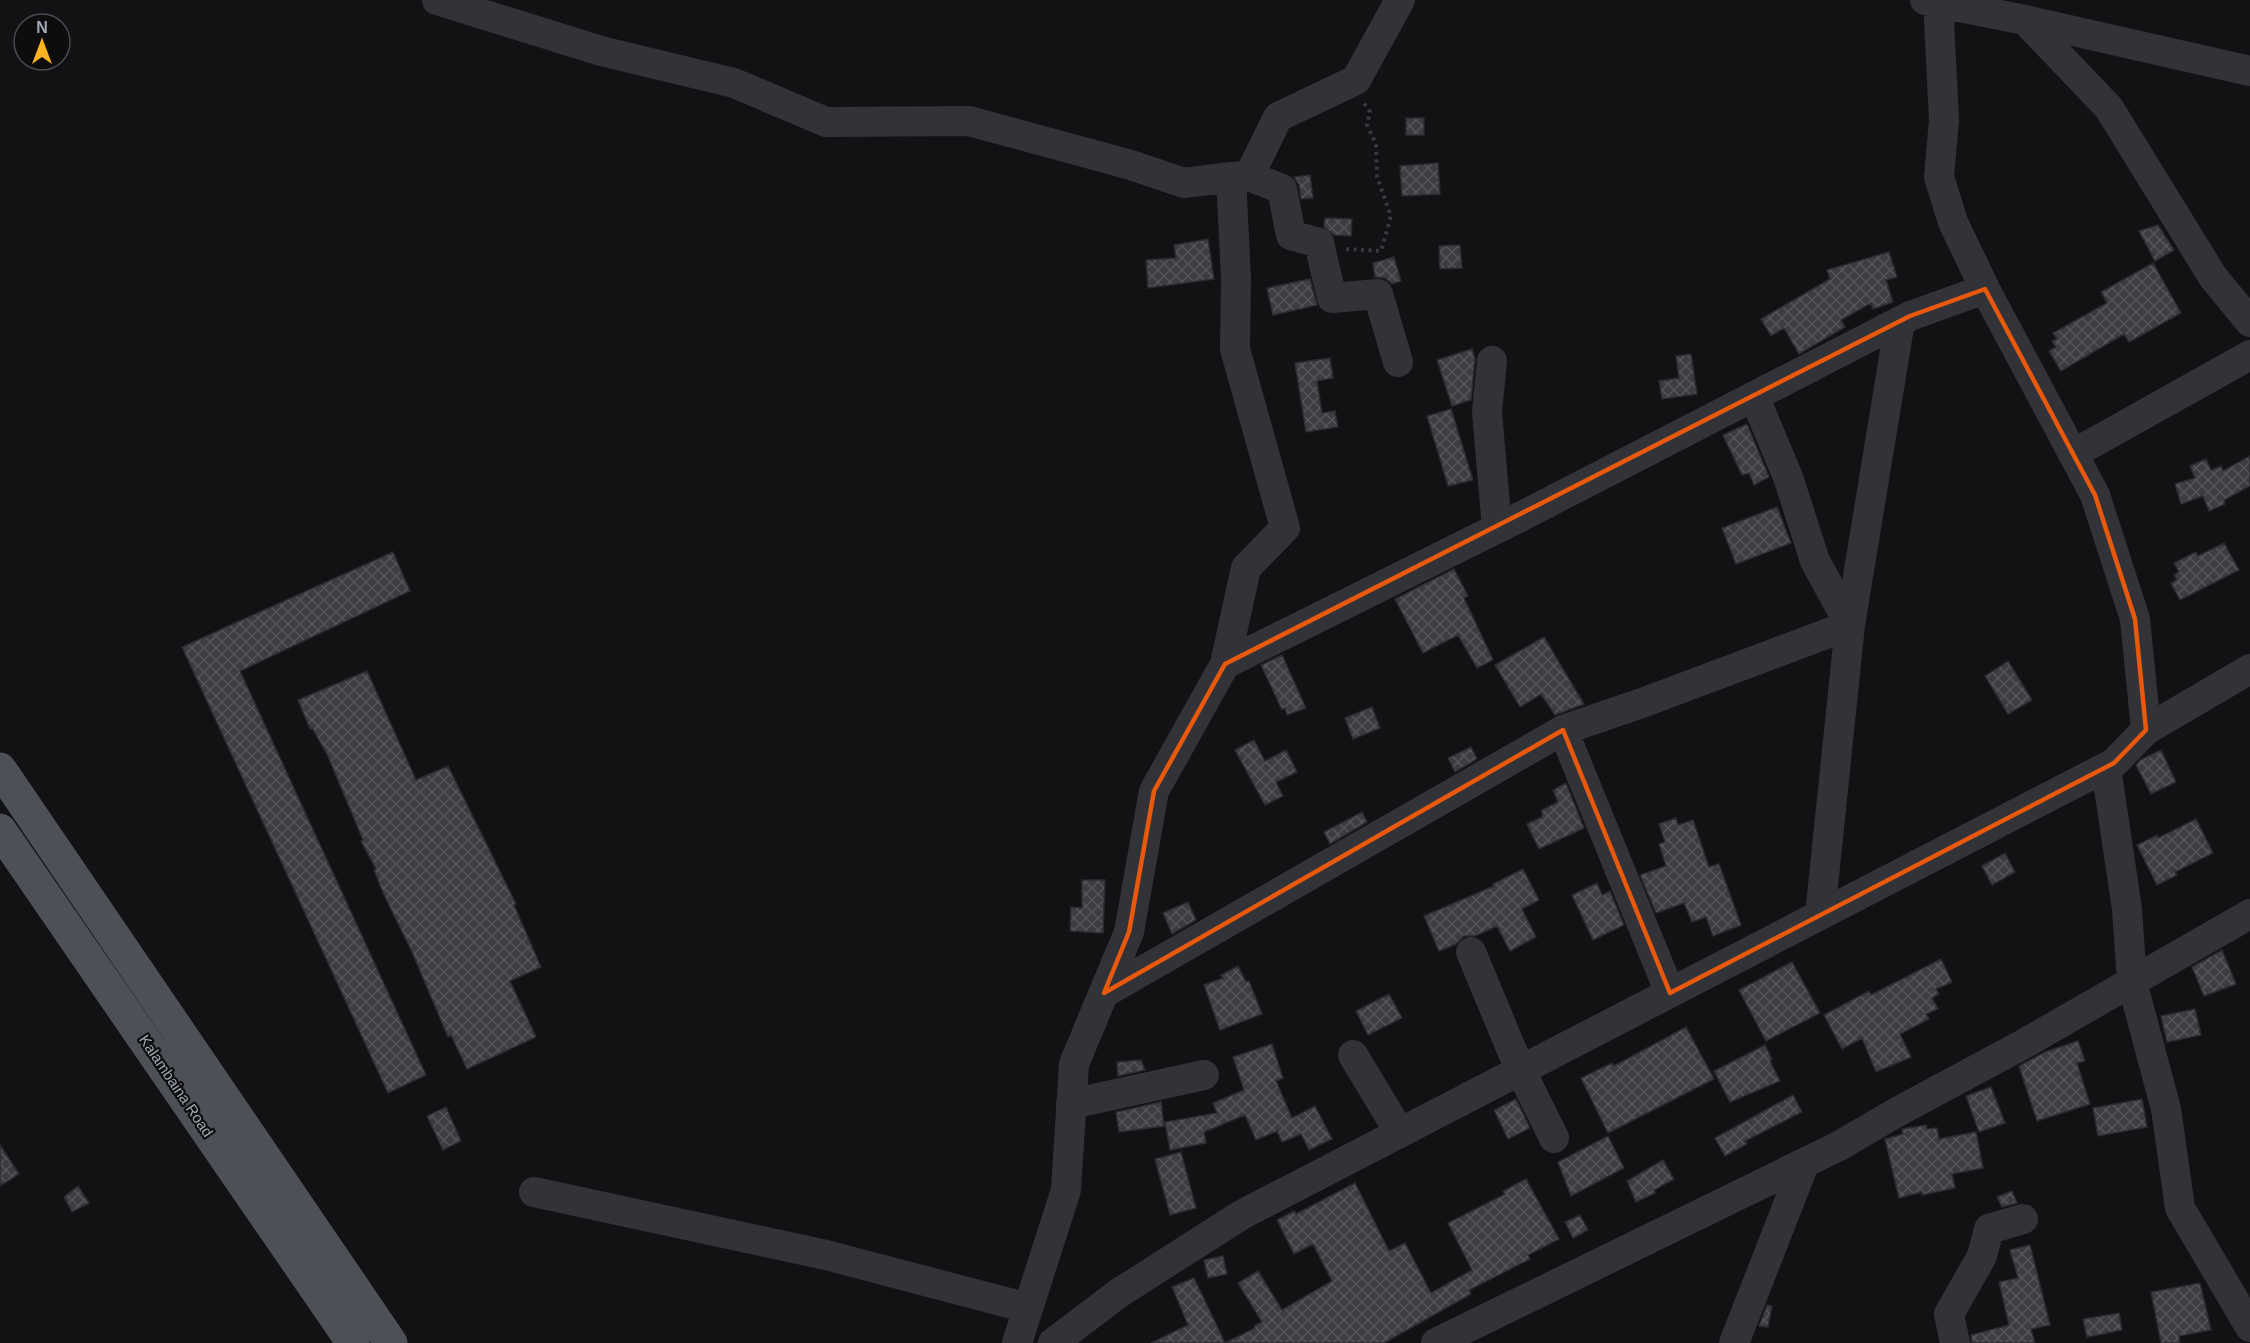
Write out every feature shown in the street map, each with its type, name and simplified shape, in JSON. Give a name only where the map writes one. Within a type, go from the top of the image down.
[{"type":"main road","points":[[0,769],[391,1343]]},
{"type":"main road","name":"Kalambaina Road","points":[[0,830],[352,1343]]},
{"type":"street","points":[[437,0],[601,51],[734,83],[825,122],[969,121],[1131,165],[1184,183],[1240,176],[1282,189],[1292,235],[1319,243],[1332,298],[1378,294],[1398,362]]},
{"type":"street","points":[[1017,1343],[1066,1190],[1074,1064],[1129,932],[1154,791],[1225,664],[1246,568],[1286,528],[1235,349],[1240,176],[1278,117],[1356,80],[1400,0]]},
{"type":"street","points":[[2145,730],[2135,619],[2095,495],[1985,289],[1953,222],[1939,177],[1944,120],[1936,1],[2250,70]]},
{"type":"street","points":[[2025,20],[2109,108],[2213,277],[2250,322]]},
{"type":"street","points":[[1225,664],[1497,528],[1900,321],[1985,289]]},
{"type":"street","points":[[1820,915],[1850,625],[1900,321]]},
{"type":"street","points":[[2073,454],[2250,355]]},
{"type":"street","points":[[1492,362],[1487,412],[1497,528]]},
{"type":"street","points":[[1754,396],[1788,477],[1815,561],[1850,625]]},
{"type":"street","points":[[1104,993],[1563,730],[1850,625]]},
{"type":"street","points":[[1055,1342],[1119,1293],[1243,1214],[2114,764],[2145,730],[2250,669]]},
{"type":"street","points":[[1563,730],[1670,993]]},
{"type":"street","points":[[2106,768],[2127,909],[2132,982],[2166,1109],[2180,1208],[2250,1327]]},
{"type":"street","points":[[1437,1343],[1804,1164],[1979,1070],[2250,914]]},
{"type":"street","points":[[1471,952],[1521,1070],[1554,1138]]},
{"type":"street","points":[[1353,1055],[1400,1133]]},
{"type":"street","points":[[1071,1104],[1204,1075]]},
{"type":"street","points":[[1734,1343],[1804,1164]]},
{"type":"street","points":[[534,1192],[826,1255],[1028,1308]]},
{"type":"street","points":[[1955,1343],[1949,1314],[1982,1256],[1989,1229],[2023,1219]]},
{"type":"path","points":[[1319,243],[1331,248],[1381,250],[1391,216],[1377,177],[1376,144],[1367,125],[1370,112],[1351,82]]},
{"type":"highlighted area","points":[[1985,289],[2095,495],[2135,619],[2146,730],[2114,763],[1670,993],[1563,730],[1104,993],[1129,932],[1154,791],[1225,664],[1910,316]]},
{"type":"building","points":[[1406,118],[1424,118],[1424,135],[1406,135]]},
{"type":"building","points":[[1438,163],[1440,194],[1402,196],[1400,166]]},
{"type":"building","points":[[1310,175],[1313,198],[1301,199],[1299,185],[1294,177]]},
{"type":"building","points":[[1325,218],[1352,219],[1351,236],[1334,235],[1324,227]]},
{"type":"building","points":[[2158,225],[2174,250],[2155,261],[2139,231]]},
{"type":"building","points":[[1208,239],[1214,279],[1148,288],[1146,260],[1176,258],[1174,245]]},
{"type":"building","points":[[1460,245],[1462,268],[1440,269],[1439,246]]},
{"type":"building","points":[[1889,252],[1897,277],[1886,280],[1893,302],[1873,309],[1871,303],[1841,320],[1845,327],[1799,354],[1784,328],[1771,336],[1761,319],[1830,279],[1827,270]]},
{"type":"building","points":[[1394,257],[1401,281],[1392,284],[1385,278],[1375,277],[1373,263]]},
{"type":"building","points":[[2153,263],[2181,313],[2129,342],[2124,334],[2061,371],[2049,351],[2056,347],[2052,341],[2057,339],[2053,333],[2107,303],[2101,292]]},
{"type":"building","points":[[1310,279],[1317,305],[1273,315],[1267,288]]},
{"type":"building","points":[[1472,349],[1475,359],[1471,400],[1452,406],[1437,360]]},
{"type":"building","points":[[1691,354],[1697,394],[1662,399],[1659,381],[1679,378],[1676,356]]},
{"type":"building","points":[[1330,358],[1333,378],[1317,381],[1322,413],[1335,411],[1338,427],[1306,432],[1295,363]]},
{"type":"building","points":[[1451,409],[1473,480],[1448,486],[1427,416]]},
{"type":"building","points":[[1747,424],[1769,477],[1754,485],[1749,473],[1742,475],[1723,435]]},
{"type":"building","points":[[2250,456],[2250,486],[2224,500],[2225,504],[2209,511],[2203,496],[2181,504],[2175,484],[2195,478],[2190,466],[2206,459],[2211,470],[2221,466],[2223,471]]},
{"type":"building","points":[[1777,507],[1791,543],[1736,564],[1722,528]]},
{"type":"building","points":[[2224,543],[2239,570],[2180,600],[2171,583],[2177,580],[2174,575],[2179,572],[2174,563],[2196,552],[2198,556]]},
{"type":"building","points":[[393,552],[410,591],[240,671],[426,1075],[388,1093],[182,647]]},
{"type":"building","points":[[1454,569],[1468,596],[1464,598],[1493,660],[1477,668],[1458,635],[1423,653],[1395,599]]},
{"type":"building","points":[[1544,637],[1584,704],[1555,715],[1541,694],[1520,707],[1495,665]]},
{"type":"building","points":[[1282,655],[1306,708],[1287,715],[1285,708],[1282,710],[1261,665]]},
{"type":"building","points":[[2008,661],[2032,700],[2008,714],[1985,676]]},
{"type":"building","points":[[367,671],[416,780],[448,766],[516,904],[514,905],[541,967],[510,981],[536,1037],[467,1069],[451,1035],[448,1037],[412,952],[384,895],[374,870],[376,869],[361,841],[363,840],[327,754],[312,728],[310,729],[298,700]]},
{"type":"building","points":[[1372,707],[1380,728],[1353,739],[1345,718]]},
{"type":"building","points":[[1254,740],[1265,761],[1286,750],[1297,772],[1276,782],[1283,796],[1265,805],[1235,750]]},
{"type":"building","points":[[1471,747],[1477,759],[1455,772],[1448,758]]},
{"type":"building","points":[[2161,750],[2176,782],[2151,794],[2136,765],[2140,760]]},
{"type":"building","points":[[1566,783],[1584,828],[1539,849],[1527,824],[1542,817],[1542,810],[1558,802],[1553,790]]},
{"type":"building","points":[[1362,812],[1367,822],[1330,844],[1324,832]]},
{"type":"building","points":[[1676,818],[1678,825],[1693,820],[1709,867],[1719,864],[1741,925],[1713,936],[1706,917],[1692,922],[1684,903],[1656,913],[1640,875],[1666,866],[1659,844],[1665,842],[1659,824]]},
{"type":"building","points":[[2196,819],[2213,853],[2175,872],[2177,875],[2157,885],[2137,845],[2157,835],[2158,838]]},
{"type":"building","points":[[2005,853],[2015,872],[1992,885],[1982,866]]},
{"type":"building","points":[[1523,869],[1539,900],[1522,909],[1536,937],[1510,951],[1497,926],[1475,936],[1464,936],[1456,944],[1439,951],[1424,916],[1494,886],[1493,884]]},
{"type":"building","points":[[1082,880],[1105,880],[1103,933],[1070,931],[1071,907],[1082,908]]},
{"type":"building","points":[[1597,883],[1602,895],[1610,891],[1624,925],[1593,940],[1572,895]]},
{"type":"building","points":[[1188,902],[1196,920],[1172,934],[1163,913]]},
{"type":"building","points":[[2222,950],[2236,984],[2204,996],[2192,967]]},
{"type":"building","points":[[1941,959],[1952,982],[1936,989],[1939,994],[1932,998],[1938,1009],[1926,1014],[1929,1019],[1900,1034],[1911,1057],[1876,1072],[1862,1038],[1842,1049],[1824,1015],[1869,991],[1871,995]]},
{"type":"building","points":[[1792,962],[1820,1013],[1766,1041],[1739,990]]},
{"type":"building","points":[[1238,966],[1246,982],[1249,981],[1262,1014],[1220,1030],[1204,985],[1223,978],[1221,975]]},
{"type":"building","points":[[1389,994],[1402,1018],[1368,1035],[1356,1011]]},
{"type":"building","points":[[2195,1009],[2201,1035],[2167,1042],[2161,1016]]},
{"type":"building","points":[[1686,1027],[1714,1079],[1608,1133],[1581,1078],[1612,1063],[1614,1066]]},
{"type":"building","points":[[2078,1041],[2085,1061],[2077,1063],[2090,1104],[2037,1121],[2019,1066],[2045,1052]]},
{"type":"building","points":[[1272,1044],[1283,1078],[1276,1081],[1292,1118],[1315,1106],[1332,1139],[1309,1150],[1301,1134],[1282,1142],[1277,1131],[1256,1140],[1245,1115],[1204,1132],[1206,1143],[1170,1150],[1165,1122],[1217,1113],[1213,1103],[1244,1090],[1233,1057]]},
{"type":"building","points":[[1765,1045],[1780,1081],[1730,1102],[1714,1071]]},
{"type":"building","points":[[1141,1060],[1145,1070],[1118,1076],[1117,1062]]},
{"type":"building","points":[[1991,1087],[2005,1123],[1979,1132],[1966,1096]]},
{"type":"building","points":[[1793,1095],[1802,1112],[1745,1141],[1747,1144],[1725,1156],[1715,1138]]},
{"type":"building","points":[[1516,1099],[1530,1128],[1508,1139],[1494,1110]]},
{"type":"building","points":[[2142,1099],[2147,1127],[2098,1136],[2093,1108]]},
{"type":"building","points":[[1161,1102],[1164,1126],[1119,1132],[1116,1112]]},
{"type":"building","points":[[446,1107],[461,1141],[443,1150],[427,1116]]},
{"type":"building","points":[[1926,1125],[1927,1129],[1937,1128],[1939,1139],[1976,1132],[1983,1168],[1952,1174],[1955,1188],[1922,1195],[1922,1192],[1899,1198],[1885,1139],[1903,1134],[1902,1129]]},
{"type":"building","points":[[1608,1136],[1624,1168],[1571,1196],[1558,1162]]},
{"type":"building","points":[[0,1145],[19,1174],[0,1186]]},
{"type":"building","points":[[1181,1152],[1196,1208],[1170,1215],[1155,1159]]},
{"type":"building","points":[[1663,1160],[1674,1179],[1654,1190],[1655,1193],[1636,1202],[1627,1181]]},
{"type":"building","points":[[1526,1179],[1559,1239],[1528,1255],[1530,1259],[1469,1290],[1471,1294],[1384,1343],[1225,1343],[1262,1322],[1238,1283],[1258,1271],[1282,1310],[1332,1281],[1313,1244],[1294,1254],[1277,1220],[1294,1211],[1296,1214],[1355,1183],[1389,1251],[1405,1243],[1431,1293],[1472,1270],[1448,1223],[1505,1194],[1503,1191]]},
{"type":"building","points":[[78,1186],[89,1203],[72,1212],[64,1197]]},
{"type":"building","points":[[2012,1191],[2017,1203],[2002,1207],[1997,1197]]},
{"type":"building","points":[[1580,1215],[1588,1230],[1573,1238],[1565,1222]]},
{"type":"building","points":[[2030,1245],[2050,1325],[2031,1329],[2035,1343],[1972,1343],[1971,1335],[2009,1325],[1999,1282],[2018,1278],[2010,1250]]},
{"type":"building","points":[[1223,1256],[1227,1274],[1208,1278],[1204,1260]]},
{"type":"building","points":[[1194,1278],[1225,1343],[1151,1343],[1188,1325],[1172,1287]]},
{"type":"building","points":[[2200,1283],[2211,1330],[2179,1336],[2180,1343],[2161,1343],[2151,1292]]},
{"type":"building","points":[[1767,1305],[1772,1306],[1768,1327],[1759,1326]]},
{"type":"building","points":[[2119,1313],[2122,1330],[2087,1337],[2083,1319]]}]
